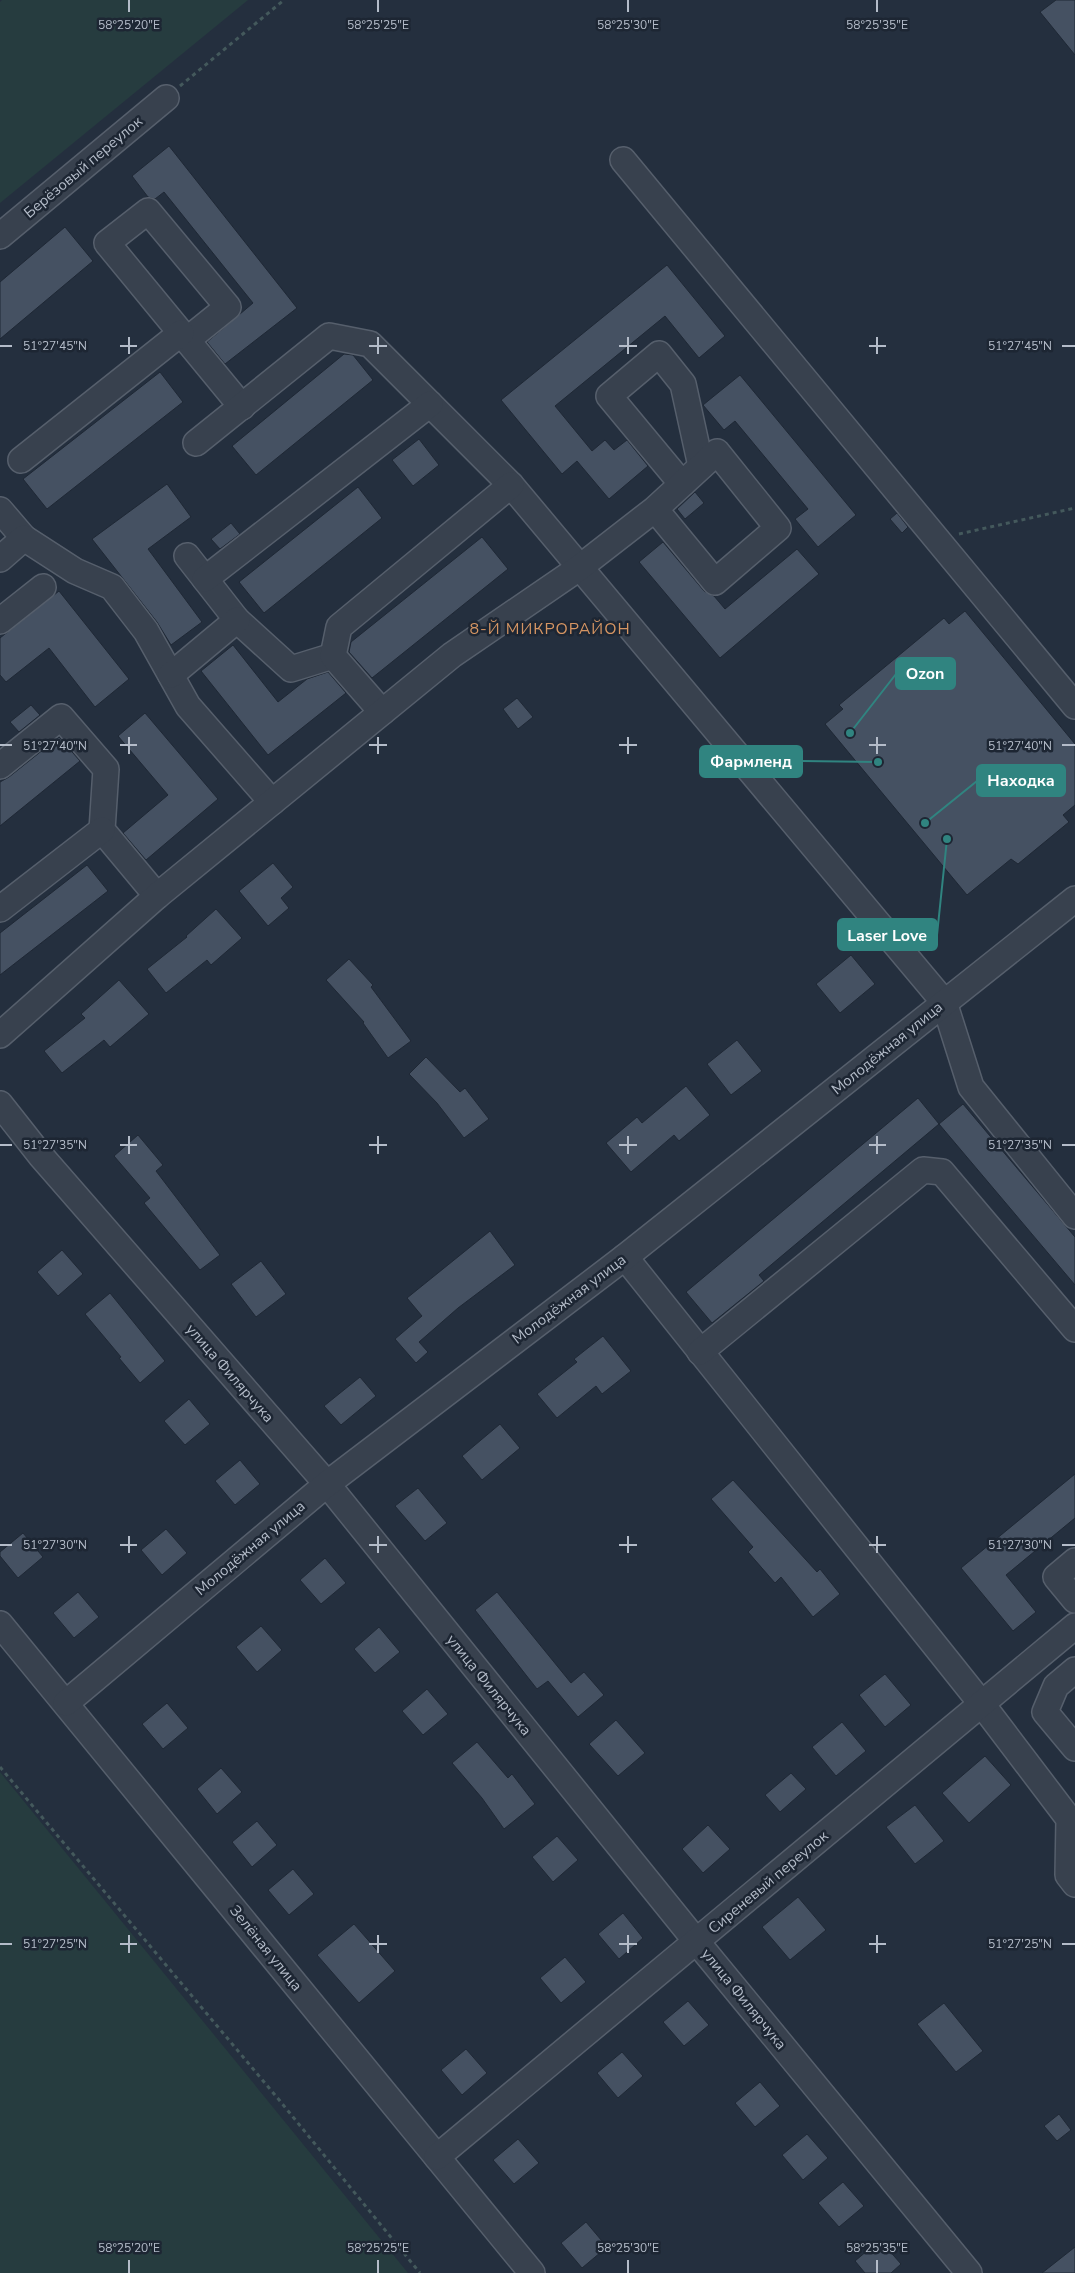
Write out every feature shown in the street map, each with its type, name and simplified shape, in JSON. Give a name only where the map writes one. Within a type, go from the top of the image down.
[{"type":"street","name":"Берёзовый переулок","points":[[0,236],[166,98]]},
{"type":"street","points":[[624,160],[1075,706]]},
{"type":"street","points":[[21,460],[184,336],[228,308],[148,210],[107,243],[184,336],[242,407]]},
{"type":"street","points":[[196,443],[329,336],[370,344],[512,485],[579,568],[944,1002],[971,1087],[1075,1216]]},
{"type":"street","points":[[682,484],[609,396],[659,354],[684,384],[701,466]]},
{"type":"street","points":[[205,579],[430,404]]},
{"type":"street","points":[[0,1035],[157,896],[452,655],[579,568],[656,509],[716,452],[778,528],[715,582],[656,509]]},
{"type":"street","points":[[333,656],[339,626],[512,485]]},
{"type":"street","points":[[0,510],[24,538],[74,571],[112,586],[146,631],[188,706],[272,802]]},
{"type":"street","points":[[0,559],[24,538]]},
{"type":"street","points":[[187,556],[237,620],[291,668],[333,656]]},
{"type":"street","points":[[0,621],[43,587]]},
{"type":"street","points":[[171,676],[237,620]]},
{"type":"street","points":[[333,656],[382,712]]},
{"type":"street","points":[[0,766],[60,717],[106,769],[102,830],[157,896]]},
{"type":"street","points":[[0,909],[102,830]]},
{"type":"street","name":"Молодёжная улица","points":[[66,1703],[326,1484],[624,1258],[1075,899]]},
{"type":"street","name":"улица Филярчука","points":[[0,1104],[41,1156],[326,1484],[696,1941],[969,2273]]},
{"type":"street","points":[[700,1352],[923,1170],[942,1172],[1075,1329]]},
{"type":"street","points":[[624,1258],[982,1703],[1069,1819],[1068,1876],[1075,1884]]},
{"type":"street","points":[[1075,1561],[1056,1576],[1075,1600]]},
{"type":"street","name":"Зелёная улица","points":[[0,1624],[532,2273]]},
{"type":"street","name":"Сиреневый переулок","points":[[437,2157],[1075,1626]]},
{"type":"street","points":[[1075,1670],[1056,1686],[1045,1712],[1075,1748]]},
{"type":"path","points":[[166,98],[284,0]]},
{"type":"path","points":[[937,539],[1075,508]]},
{"type":"path","points":[[0,1766],[280,2101],[420,2273]]},
{"type":"green space","points":[[2,0],[248,0],[0,203],[0,2]]},
{"type":"green space","points":[[0,1772],[408,2273],[0,2273]]},
{"type":"building","points":[[1056,0],[1075,0],[1075,55],[1040,12]]},
{"type":"building","points":[[169,146],[297,308],[225,364],[207,342],[253,303],[164,192],[155,199],[148,197],[132,176]]},
{"type":"building","points":[[65,227],[93,261],[0,339],[0,282]]},
{"type":"building","points":[[667,265],[725,336],[699,358],[665,316],[555,406],[592,451],[605,440],[614,450],[627,440],[648,466],[609,499],[577,461],[562,474],[501,400]]},
{"type":"building","points":[[344,354],[353,355],[373,380],[256,475],[232,446]]},
{"type":"building","points":[[160,372],[183,402],[47,509],[23,479]]},
{"type":"building","points":[[740,375],[856,515],[818,547],[795,519],[808,509],[735,421],[724,430],[703,405]]},
{"type":"building","points":[[419,439],[439,465],[413,486],[392,460]]},
{"type":"building","points":[[167,484],[191,517],[148,549],[202,622],[171,645],[157,622],[92,539]]},
{"type":"building","points":[[358,487],[382,518],[264,613],[239,582]]},
{"type":"building","points":[[695,492],[704,503],[685,519],[677,509]]},
{"type":"building","points":[[897,513],[908,527],[902,533],[890,519]]},
{"type":"building","points":[[231,523],[240,534],[220,549],[211,539]]},
{"type":"building","points":[[482,537],[508,569],[372,678],[349,652],[351,642]]},
{"type":"building","points":[[663,542],[704,591],[714,596],[725,609],[797,549],[819,574],[720,658],[639,562]]},
{"type":"building","points":[[59,591],[129,679],[95,707],[49,648],[6,682],[0,675],[0,638]]},
{"type":"building","points":[[965,611],[1075,744],[1075,805],[1063,815],[1069,822],[1018,864],[1011,859],[967,895],[825,724],[843,709],[839,705],[944,618],[949,624]]},
{"type":"building","points":[[233,645],[278,702],[307,679],[328,672],[346,693],[268,755],[201,671]]},
{"type":"building","points":[[517,698],[533,717],[518,729],[503,709]]},
{"type":"building","points":[[31,705],[40,715],[19,732],[10,722]]},
{"type":"building","points":[[145,713],[218,799],[146,860],[123,833],[168,795],[118,736]]},
{"type":"building","points":[[59,737],[80,761],[0,826],[0,782]]},
{"type":"building","points":[[273,863],[293,887],[281,898],[289,908],[268,926],[239,891]]},
{"type":"building","points":[[87,865],[108,891],[0,975],[0,933]]},
{"type":"building","points":[[216,909],[242,938],[211,965],[207,960],[166,993],[147,969],[187,937]]},
{"type":"building","points":[[851,955],[875,984],[840,1013],[816,984]]},
{"type":"building","points":[[349,959],[373,985],[371,987],[411,1041],[388,1058],[364,1022],[326,980]]},
{"type":"building","points":[[119,980],[149,1014],[110,1047],[104,1040],[62,1073],[44,1051],[85,1018],[81,1014]]},
{"type":"building","points":[[737,1040],[762,1071],[731,1095],[707,1064]]},
{"type":"building","points":[[426,1057],[460,1092],[465,1088],[489,1119],[464,1138],[437,1103],[409,1074]]},
{"type":"building","points":[[686,1086],[710,1115],[679,1141],[674,1135],[631,1172],[606,1143],[637,1117],[642,1123]]},
{"type":"building","points":[[918,1098],[939,1124],[759,1275],[764,1281],[712,1323],[686,1292]]},
{"type":"building","points":[[963,1104],[1075,1237],[1075,1285],[939,1124]]},
{"type":"building","points":[[138,1135],[163,1165],[156,1171],[220,1255],[200,1270],[144,1203],[150,1198],[114,1156]]},
{"type":"building","points":[[490,1231],[515,1265],[458,1308],[419,1342],[428,1352],[416,1363],[395,1339],[422,1316],[407,1298]]},
{"type":"building","points":[[62,1250],[83,1274],[58,1296],[37,1272]]},
{"type":"building","points":[[261,1261],[286,1294],[256,1317],[231,1284]]},
{"type":"building","points":[[110,1293],[165,1361],[140,1383],[85,1314]]},
{"type":"building","points":[[603,1336],[631,1371],[602,1394],[596,1386],[557,1418],[537,1394],[577,1362],[574,1359]]},
{"type":"building","points":[[360,1377],[376,1396],[341,1425],[324,1406]]},
{"type":"building","points":[[189,1399],[210,1424],[185,1445],[164,1421]]},
{"type":"building","points":[[500,1424],[520,1448],[482,1480],[462,1456]]},
{"type":"building","points":[[240,1460],[260,1484],[235,1505],[215,1481]]},
{"type":"building","points":[[1075,1474],[1075,1518],[1006,1575],[1036,1612],[1013,1631],[961,1568]]},
{"type":"building","points":[[733,1480],[817,1572],[820,1569],[840,1594],[813,1617],[781,1577],[775,1583],[748,1552],[753,1547],[711,1499]]},
{"type":"building","points":[[418,1488],[447,1523],[425,1541],[395,1506]]},
{"type":"building","points":[[166,1529],[187,1553],[162,1575],[141,1550]]},
{"type":"building","points":[[23,1533],[43,1557],[18,1578],[0,1556],[0,1552]]},
{"type":"building","points":[[325,1558],[346,1583],[321,1604],[300,1580]]},
{"type":"building","points":[[78,1592],[99,1617],[74,1638],[53,1613]]},
{"type":"building","points":[[497,1592],[571,1683],[584,1672],[604,1695],[578,1717],[548,1681],[537,1689],[475,1610]]},
{"type":"building","points":[[261,1626],[282,1650],[257,1672],[236,1647]]},
{"type":"building","points":[[379,1627],[400,1652],[375,1673],[354,1649]]},
{"type":"building","points":[[885,1674],[911,1705],[885,1727],[859,1695]]},
{"type":"building","points":[[427,1689],[448,1714],[423,1735],[402,1711]]},
{"type":"building","points":[[167,1703],[188,1728],[163,1749],[142,1724]]},
{"type":"building","points":[[616,1720],[645,1753],[618,1776],[589,1744]]},
{"type":"building","points":[[842,1722],[866,1751],[836,1776],[812,1747]]},
{"type":"building","points":[[477,1742],[508,1778],[512,1774],[535,1804],[504,1829],[482,1798],[452,1763]]},
{"type":"building","points":[[985,1756],[1011,1785],[969,1823],[942,1793]]},
{"type":"building","points":[[221,1768],[242,1792],[217,1814],[197,1789]]},
{"type":"building","points":[[791,1773],[806,1789],[780,1812],[765,1795]]},
{"type":"building","points":[[915,1805],[944,1841],[915,1864],[886,1827]]},
{"type":"building","points":[[257,1821],[277,1845],[252,1867],[232,1842]]},
{"type":"building","points":[[708,1825],[730,1849],[703,1873],[682,1849]]},
{"type":"building","points":[[557,1836],[578,1860],[553,1882],[532,1857]]},
{"type":"building","points":[[293,1869],[314,1894],[289,1915],[268,1890]]},
{"type":"building","points":[[798,1897],[826,1930],[790,1960],[762,1927]]},
{"type":"building","points":[[623,1913],[643,1938],[619,1959],[598,1934]]},
{"type":"building","points":[[354,1924],[395,1971],[359,2003],[317,1955]]},
{"type":"building","points":[[565,1957],[586,1982],[561,2003],[540,1978]]},
{"type":"building","points":[[688,2001],[709,2025],[684,2046],[663,2022]]},
{"type":"building","points":[[944,2003],[983,2051],[956,2072],[917,2024]]},
{"type":"building","points":[[466,2049],[487,2073],[462,2095],[441,2070]]},
{"type":"building","points":[[622,2052],[643,2076],[618,2098],[597,2073]]},
{"type":"building","points":[[760,2082],[780,2106],[755,2127],[735,2103]]},
{"type":"building","points":[[1059,2114],[1071,2130],[1057,2141],[1044,2126]]},
{"type":"building","points":[[807,2134],[828,2158],[803,2180],[782,2155]]},
{"type":"building","points":[[518,2139],[539,2163],[514,2184],[493,2160]]},
{"type":"building","points":[[843,2182],[864,2206],[839,2227],[818,2203]]},
{"type":"building","points":[[586,2222],[607,2247],[582,2268],[561,2243]]},
{"type":"building","points":[[880,2240],[901,2264],[891,2273],[865,2273],[855,2261]]},
{"type":"building","points":[[1075,2247],[1075,2273],[1042,2273]]},
{"type":"place","name":"Ozon","points":[[850,733]]},
{"type":"place","name":"Фармленд","points":[[878,762]]},
{"type":"place","name":"Находка","points":[[925,823]]},
{"type":"place","name":"Laser Love","points":[[947,839]]},
{"type":"district","name":"8-Й МИКРОРАЙОН","points":[[550,628]]}]
